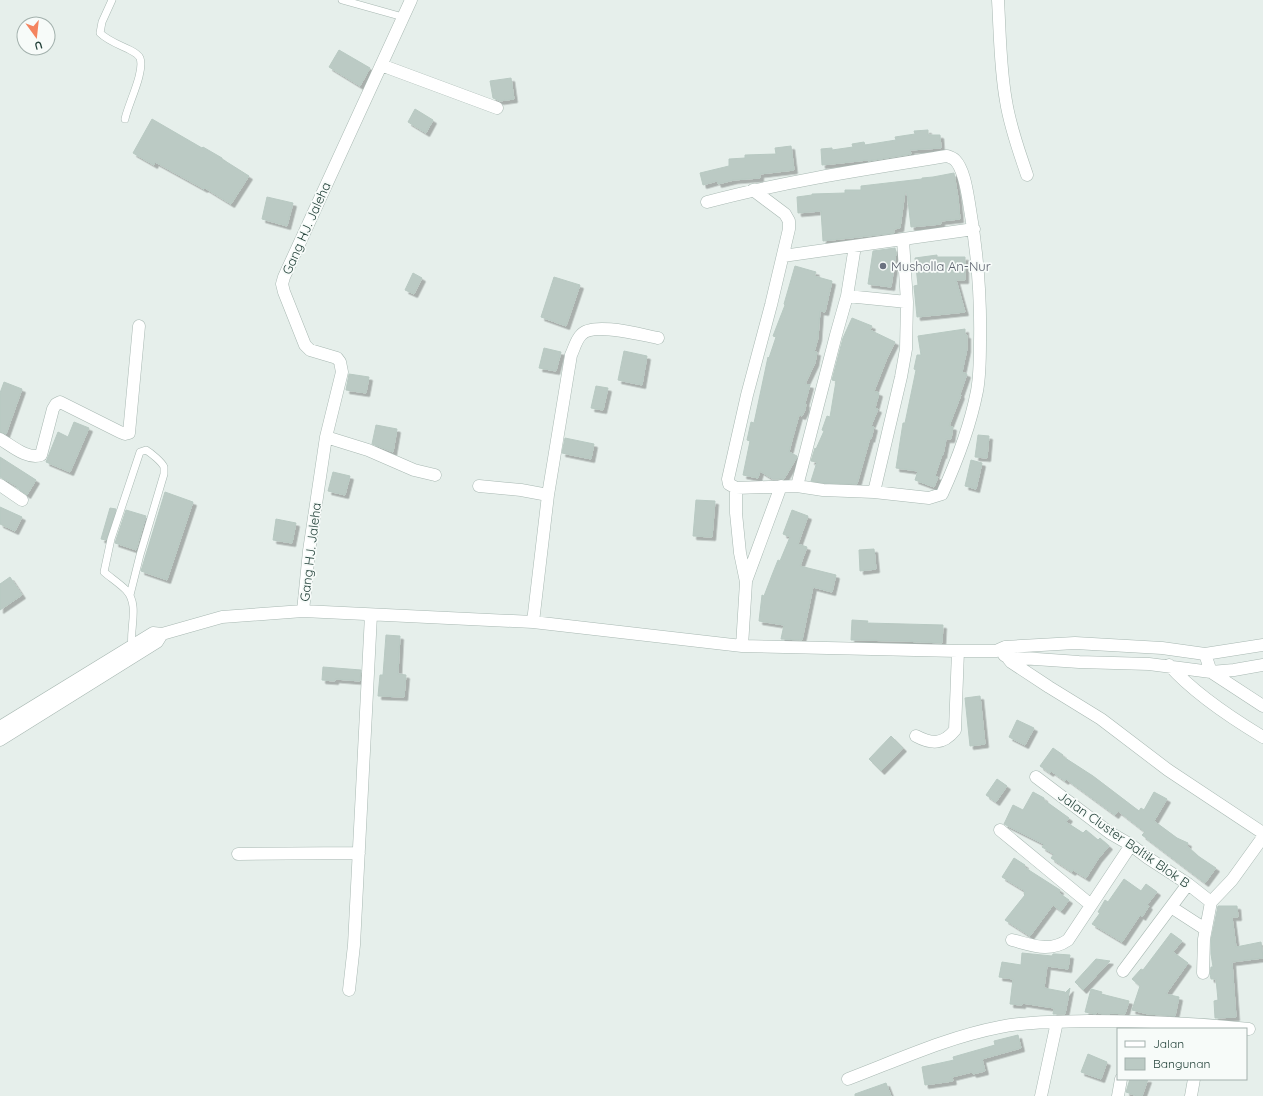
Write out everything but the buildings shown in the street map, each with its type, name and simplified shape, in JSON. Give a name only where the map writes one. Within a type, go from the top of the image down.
[{"type":"street","name":"Gang HJ. Jaleha","points":[[303,611],[309,551],[326,437],[342,372],[340,362],[337,358],[310,350],[305,345],[282,284],[411,0]]},
{"type":"street","points":[[998,0],[1002,76],[1006,102],[1012,129],[1027,175]]},
{"type":"street","points":[[381,65],[498,108]]},
{"type":"street","points":[[707,202],[753,190],[845,172],[947,156],[954,159],[958,164],[963,178],[974,229],[980,292],[980,363],[977,390],[966,432],[958,459],[942,494],[929,498],[874,492],[823,490],[797,486],[736,488],[729,484],[728,479],[747,395],[771,306],[789,229],[789,221],[785,214],[753,190]]},
{"type":"street","points":[[783,256],[974,229]]},
{"type":"street","points":[[874,492],[901,377],[906,349],[907,302],[903,240]]},
{"type":"street","points":[[797,486],[847,296],[855,246]]},
{"type":"street","points":[[847,296],[907,302]]},
{"type":"street","points":[[0,439],[30,456],[36,457],[41,455],[53,409],[56,404],[60,402],[120,432],[125,434],[129,433],[139,326]]},
{"type":"street","points":[[533,622],[548,495],[571,355],[581,334],[588,330],[616,330],[658,338]]},
{"type":"street","points":[[326,437],[368,450],[414,470],[435,475]]},
{"type":"street","points":[[0,485],[22,500]]},
{"type":"street","points":[[479,486],[521,490],[548,495]]},
{"type":"street","points":[[746,582],[781,486]]},
{"type":"street","points":[[736,488],[736,513],[740,553],[746,582],[742,646]]},
{"type":"street","points":[[0,727],[134,651],[158,642],[162,634],[222,617],[303,611],[533,622],[742,646],[1003,652],[1078,662],[1169,666],[1211,672],[1263,665]]},
{"type":"street","points":[[349,990],[354,945],[371,615]]},
{"type":"street","points":[[1003,652],[1074,643],[1162,648],[1205,654],[1263,645]]},
{"type":"street","points":[[1162,648],[1169,666],[1212,702],[1244,726],[1263,737]]},
{"type":"street","points":[[0,740],[134,651]]},
{"type":"street","points":[[916,736],[931,742],[950,737],[955,730],[958,651]]},
{"type":"street","points":[[1003,652],[1011,662],[1049,688],[1100,719],[1168,770],[1263,833]]},
{"type":"street","points":[[1205,654],[1211,672],[1263,706]]},
{"type":"street","name":"Jalan Cluster Baltik Blok B","points":[[1036,777],[1110,833],[1188,884],[1211,902]]},
{"type":"street","points":[[1000,830],[1091,905]]},
{"type":"street","points":[[1203,973],[1205,929],[1211,902],[1232,880],[1263,837]]},
{"type":"street","points":[[1012,940],[1042,947],[1054,947],[1068,940],[1130,845]]},
{"type":"street","points":[[238,854],[359,853]]},
{"type":"street","points":[[1122,971],[1188,884]]},
{"type":"street","points":[[1171,907],[1205,929]]},
{"type":"street","points":[[1041,1096],[1057,1022]]},
{"type":"street","points":[[848,1079],[971,1034],[1014,1024],[1057,1022],[1226,1028]]},
{"type":"street","points":[[1118,1096],[1121,1080]]},
{"type":"street","points":[[1191,1096],[1194,1080]]},
{"type":"lane","points":[[112,0],[102,22],[100,33],[105,38],[136,53],[140,58],[140,76],[125,119]]},
{"type":"lane","points":[[342,0],[403,17]]},
{"type":"lane","points":[[130,595],[164,474],[161,463],[146,450],[140,452],[111,538],[104,572],[130,595],[133,607],[134,651]]},
{"type":"place","name":"Musholla An-Nur","points":[[883,266]]}]
